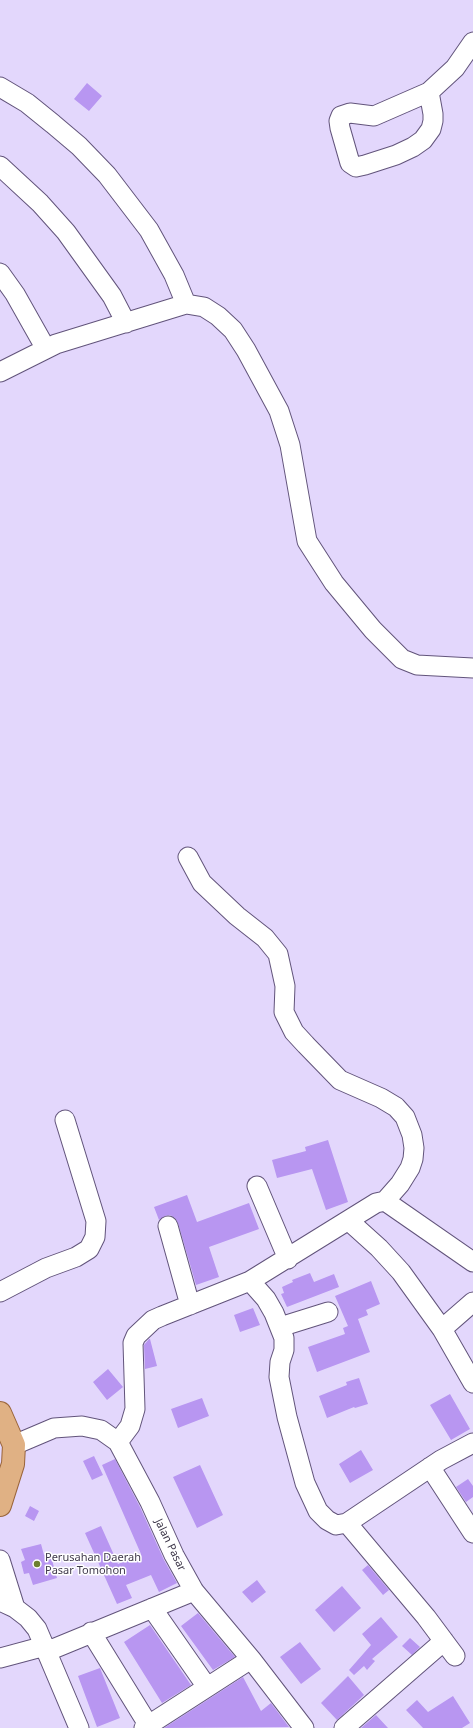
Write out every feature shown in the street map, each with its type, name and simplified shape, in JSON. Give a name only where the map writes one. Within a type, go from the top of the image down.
[{"type":"main road","points":[[0,1413],[14,1445],[14,1464],[0,1505]]},
{"type":"street","points":[[429,92],[433,121],[431,129],[423,140],[396,156],[361,167],[356,167],[350,163],[340,128],[339,121],[342,116],[350,114],[374,116],[429,92],[454,68],[473,42]]},
{"type":"street","points":[[0,87],[27,103],[53,124],[79,146],[107,175],[149,230],[174,275],[186,304]]},
{"type":"street","points":[[0,166],[40,203],[66,232],[112,296],[126,323]]},
{"type":"street","points":[[0,273],[15,294],[46,349]]},
{"type":"street","points":[[0,372],[56,344],[186,304],[204,307],[218,316],[233,330],[276,404],[290,445],[307,541],[334,583],[373,630],[402,659],[422,665],[473,668]]},
{"type":"street","points":[[118,1442],[130,1426],[135,1409],[133,1339],[143,1328],[154,1320],[250,1281],[288,1259],[376,1203],[385,1201],[400,1184],[410,1168],[413,1159],[414,1148],[412,1135],[405,1117],[396,1107],[381,1098],[340,1080],[294,1032],[284,1012],[285,986],[278,954],[265,938],[237,916],[202,883],[188,857]]},
{"type":"street","points":[[0,1292],[46,1268],[76,1257],[89,1249],[95,1237],[96,1221],[65,1120]]},
{"type":"street","points":[[257,1186],[288,1259]]},
{"type":"street","points":[[385,1201],[473,1262]]},
{"type":"street","points":[[349,1221],[379,1248],[401,1272],[442,1329],[473,1383]]},
{"type":"street","points":[[168,1226],[190,1305]]},
{"type":"street","points":[[250,1281],[266,1299],[274,1313],[284,1338],[284,1350],[280,1362],[279,1377],[287,1417],[305,1483],[318,1510],[327,1520],[336,1526],[347,1523],[430,1467],[473,1443]]},
{"type":"street","points":[[442,1329],[473,1302]]},
{"type":"street","points":[[280,1327],[328,1312]]},
{"type":"street","name":"Jalan Pasar","points":[[14,1445],[54,1428],[82,1426],[101,1430],[118,1442],[150,1502],[174,1555],[194,1591],[251,1659],[304,1728]]},
{"type":"street","points":[[430,1467],[473,1533]]},
{"type":"street","points":[[344,1728],[450,1649],[347,1523]]},
{"type":"street","points":[[0,1560],[8,1604],[28,1618],[37,1629],[79,1728]]},
{"type":"street","points":[[0,1658],[46,1648],[91,1632],[194,1591]]},
{"type":"street","points":[[152,1608],[207,1687]]},
{"type":"street","points":[[91,1632],[147,1727],[251,1659]]},
{"type":"building","points":[[87,83],[102,96],[89,111],[74,99]]},
{"type":"building","points":[[328,1140],[348,1202],[326,1210],[312,1169],[277,1178],[272,1160],[306,1151],[305,1147]]},
{"type":"building","points":[[187,1195],[197,1222],[249,1203],[259,1229],[209,1247],[219,1277],[196,1285],[178,1223],[175,1218],[170,1215],[159,1220],[154,1207]]},
{"type":"building","points":[[310,1273],[314,1282],[334,1274],[339,1287],[287,1307],[281,1294],[284,1293],[282,1287],[293,1282],[292,1280]]},
{"type":"building","points":[[371,1281],[380,1304],[366,1310],[368,1315],[358,1319],[370,1352],[317,1372],[308,1347],[345,1334],[343,1328],[348,1326],[335,1296]]},
{"type":"building","points":[[253,1308],[260,1325],[240,1332],[234,1315]]},
{"type":"building","points":[[149,1339],[157,1366],[145,1369],[144,1345]]},
{"type":"building","points":[[108,1369],[123,1387],[107,1400],[93,1382]]},
{"type":"building","points":[[359,1378],[368,1404],[354,1407],[327,1418],[319,1396],[347,1385],[346,1382]]},
{"type":"building","points":[[450,1394],[470,1429],[451,1440],[430,1405]]},
{"type":"building","points":[[202,1398],[209,1416],[178,1428],[171,1409]]},
{"type":"building","points":[[361,1450],[373,1470],[350,1483],[339,1464]]},
{"type":"building","points":[[94,1456],[103,1475],[92,1480],[83,1461]]},
{"type":"building","points":[[115,1459],[140,1507],[164,1560],[177,1583],[159,1592],[151,1575],[126,1585],[132,1598],[117,1604],[85,1533],[101,1526],[118,1564],[141,1554],[102,1465]]},
{"type":"building","points":[[200,1465],[223,1515],[197,1528],[173,1477]]},
{"type":"building","points":[[468,1479],[473,1486],[473,1497],[466,1502],[456,1487]]},
{"type":"building","points":[[30,1506],[39,1511],[34,1521],[25,1516]]},
{"type":"building","name":"Perusahan Daerah Pasar Tomohon","points":[[41,1544],[44,1555],[50,1553],[57,1578],[33,1585],[29,1573],[24,1574],[21,1562],[25,1560],[21,1549]]},
{"type":"building","points":[[368,1565],[389,1590],[383,1595],[362,1570]]},
{"type":"building","points":[[257,1580],[266,1592],[252,1603],[242,1592]]},
{"type":"building","points":[[342,1586],[361,1608],[334,1632],[315,1610]]},
{"type":"building","points":[[198,1613],[235,1657],[213,1670],[181,1626]]},
{"type":"building","points":[[381,1617],[398,1637],[372,1659],[375,1661],[367,1670],[364,1666],[354,1675],[349,1670],[371,1645],[362,1634]]},
{"type":"building","points":[[150,1625],[191,1685],[162,1703],[124,1642]]},
{"type":"building","points":[[410,1638],[420,1647],[412,1655],[402,1646]]},
{"type":"building","points":[[300,1642],[321,1669],[301,1684],[280,1657]]},
{"type":"building","points":[[100,1668],[120,1718],[97,1727],[78,1676]]},
{"type":"building","points":[[348,1676],[364,1695],[337,1720],[321,1703]]},
{"type":"building","points":[[243,1677],[261,1711],[271,1703],[289,1727],[164,1728]]},
{"type":"building","points":[[453,1696],[470,1723],[462,1728],[423,1728],[406,1710],[417,1700],[428,1712]]},
{"type":"building","points":[[376,1715],[388,1728],[361,1728]]},
{"type":"place","name":"Perusahan Daerah Pasar Tomohon","points":[[37,1564]]}]
